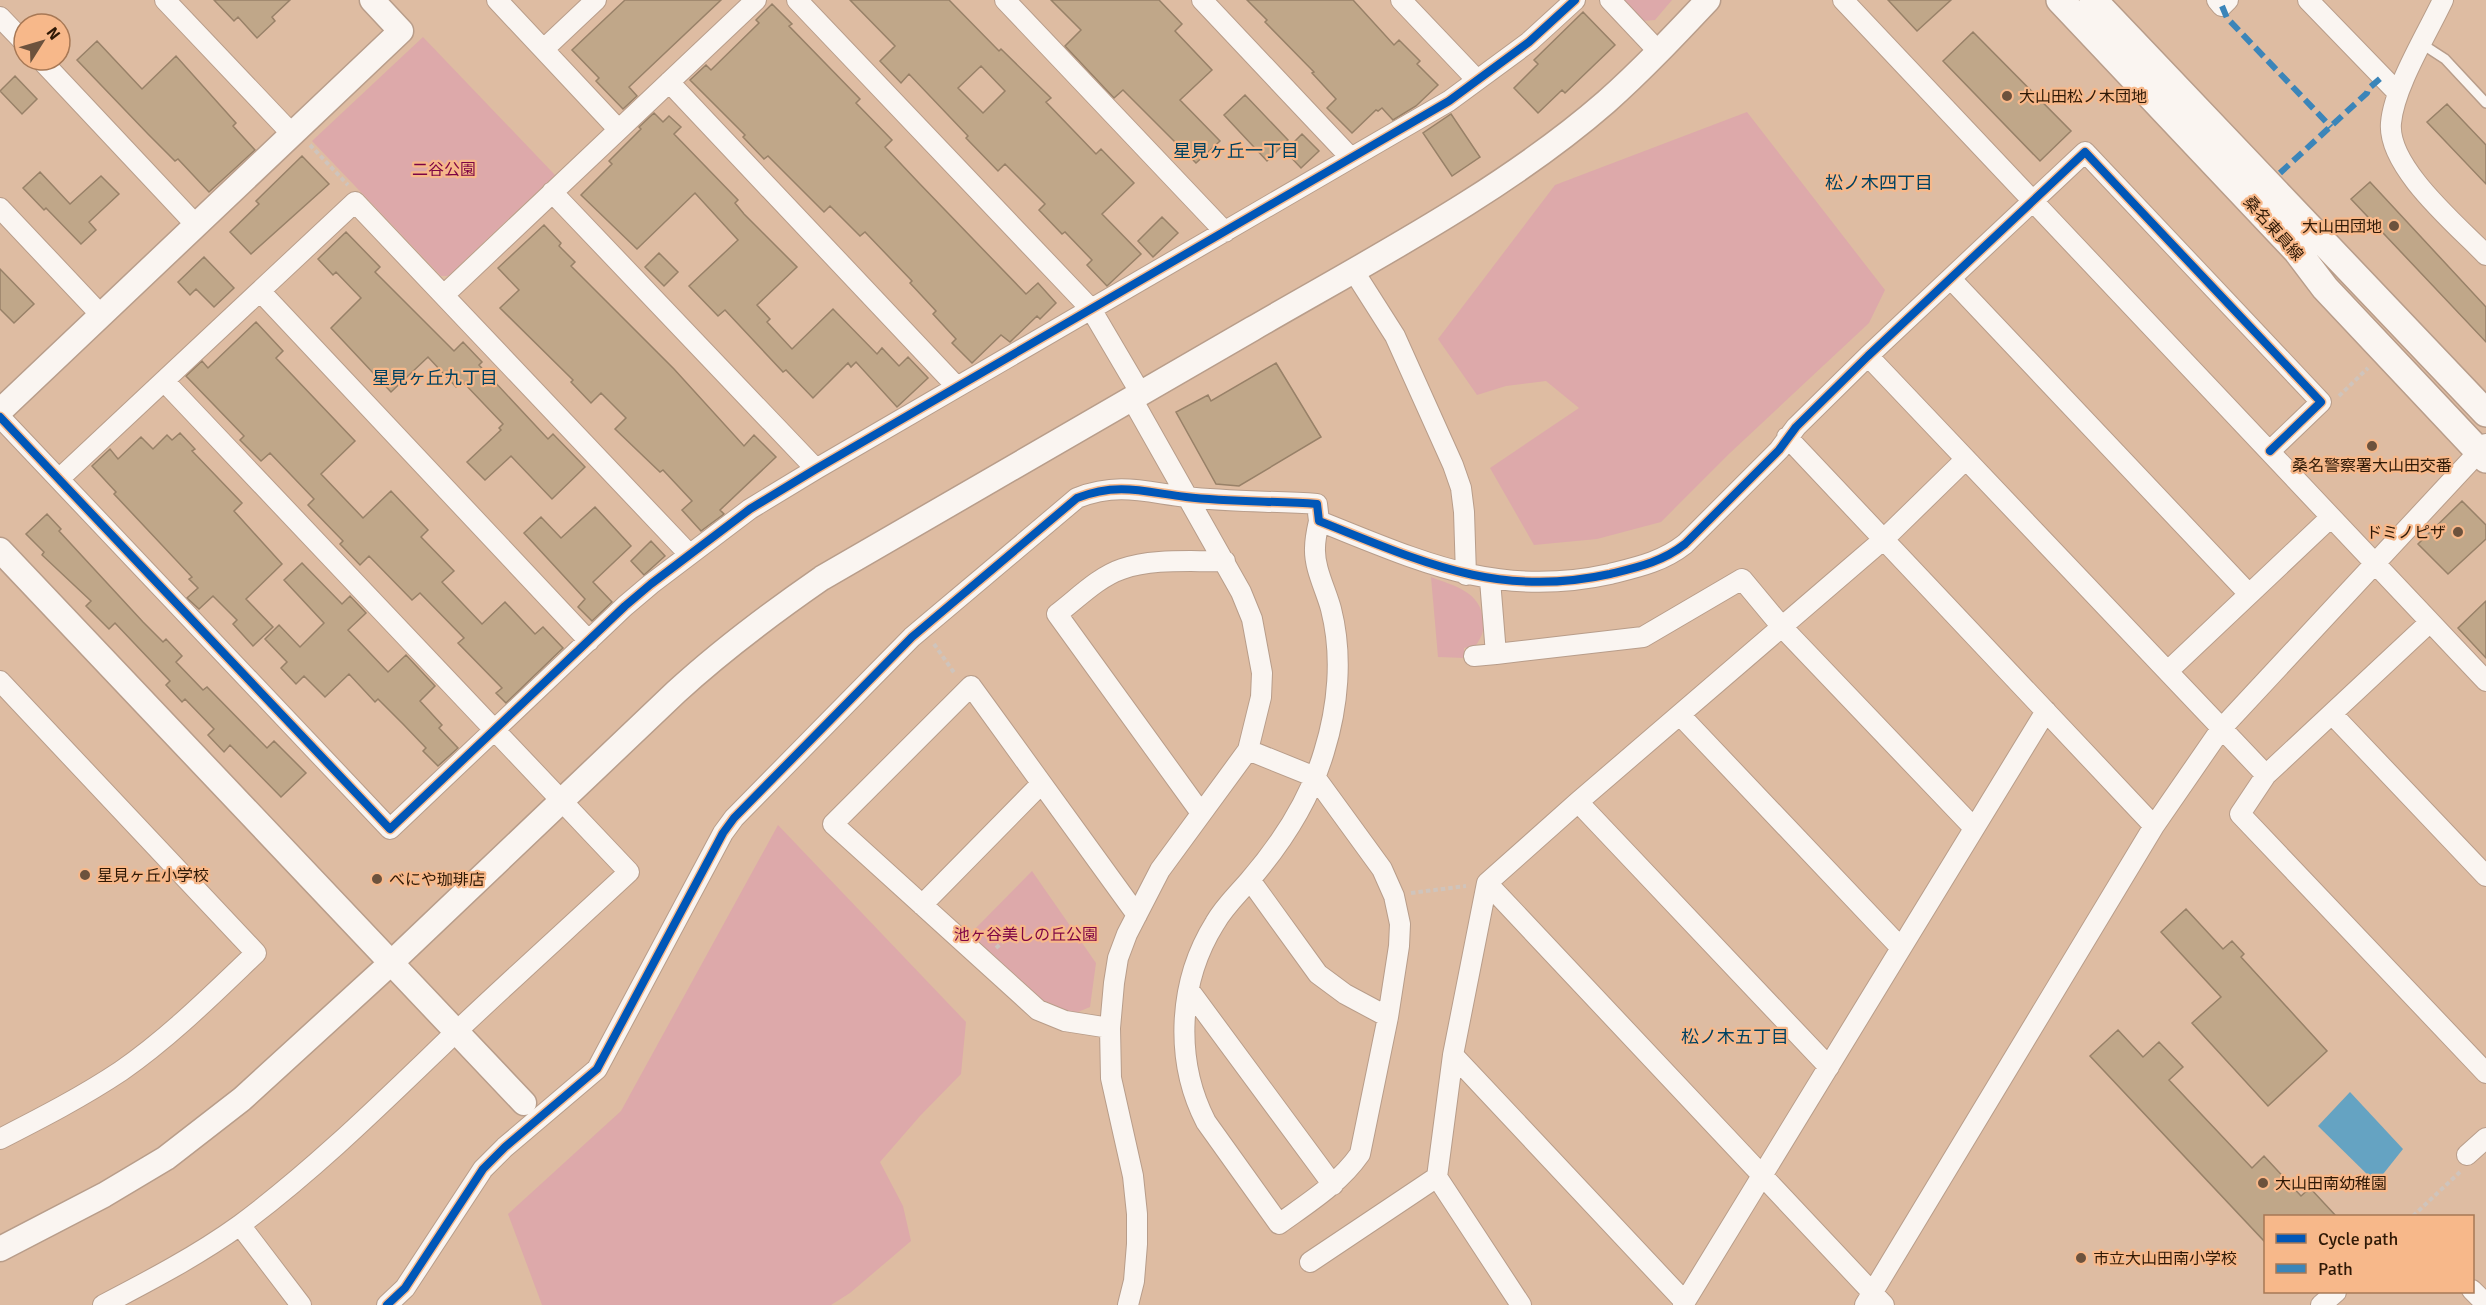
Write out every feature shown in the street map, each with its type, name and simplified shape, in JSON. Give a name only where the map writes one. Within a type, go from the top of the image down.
[{"type":"main road","name":"桑名東員線","points":[[2060,0],[2297,251],[2325,288],[2484,452]]},
{"type":"main road","name":"桑名東員線","points":[[2093,0],[2486,413]]},
{"type":"street","points":[[165,0],[299,137]]},
{"type":"street","points":[[0,411],[196,225],[299,137],[401,31],[372,0]]},
{"type":"street","points":[[497,0],[618,129]]},
{"type":"street","points":[[544,49],[596,0]]},
{"type":"street","points":[[444,295],[756,0]]},
{"type":"street","points":[[797,0],[1091,309],[1187,497],[1225,561],[1252,619],[1262,673],[1261,697],[1248,750],[1160,870],[1118,958],[1110,1028],[1111,1078],[1133,1176],[1137,1214],[1134,1281],[1128,1305]]},
{"type":"street","points":[[1005,0],[1224,232]]},
{"type":"street","points":[[1202,0],[1351,158]]},
{"type":"street","points":[[1401,0],[1477,80]]},
{"type":"street","points":[[0,417],[390,829],[625,606],[689,554],[750,509],[1449,101],[1529,42],[1575,0]]},
{"type":"street","points":[[1610,0],[1659,52]]},
{"type":"street","points":[[0,1249],[104,1195],[166,1158],[207,1128],[285,1062],[723,649],[781,606],[822,578],[1353,270],[1491,187],[1605,103],[1659,52],[1708,0]]},
{"type":"street","points":[[1842,0],[2486,681]]},
{"type":"street","points":[[2217,0],[2222,6],[2228,0]]},
{"type":"street","points":[[2308,0],[2398,93]]},
{"type":"street","points":[[2443,0],[2398,93],[2390,126],[2402,164],[2412,178],[2486,255]]},
{"type":"street","points":[[0,17],[12,30]]},
{"type":"street","points":[[52,72],[196,225]]},
{"type":"street","points":[[669,82],[957,387]]},
{"type":"street","points":[[1319,521],[1419,560],[1490,580],[1546,582],[1592,578],[1648,566],[1671,556],[1779,450],[1787,437],[1868,356],[2085,152],[2321,402],[2270,451]]},
{"type":"street","points":[[552,192],[816,469]]},
{"type":"street","points":[[59,479],[355,202],[689,554]]},
{"type":"street","points":[[0,208],[101,315]]},
{"type":"street","points":[[1353,270],[1395,336],[1454,465],[1463,504],[1466,574]]},
{"type":"street","points":[[1951,279],[2249,594]]},
{"type":"street","points":[[260,291],[589,641]]},
{"type":"street","points":[[1868,356],[2266,775]]},
{"type":"street","points":[[103,1305],[171,1268],[240,1225],[346,1139],[629,872],[164,381]]},
{"type":"street","points":[[1787,437],[2154,826]]},
{"type":"street","points":[[1488,883],[1762,1175],[1874,1301],[2154,826],[2221,729],[2484,452]]},
{"type":"street","points":[[1521,1305],[1437,1177],[1453,1055],[1488,883],[1578,802],[1884,539],[1966,459]]},
{"type":"street","points":[[387,1305],[405,1288],[483,1169],[505,1147],[597,1069],[723,833],[734,818],[912,637],[1077,498],[1094,491],[1114,488],[1141,489],[1187,497],[1317,504],[1319,521],[1314,550],[1331,609],[1339,669],[1332,723],[1324,753],[1315,777],[1305,802],[1250,880],[1233,897],[1214,924],[1193,969],[1184,1021],[1185,1059],[1197,1106],[1279,1224],[1333,1185],[1347,1172],[1360,1154],[1388,1017],[1399,946],[1400,924],[1394,896],[1382,869],[1315,777],[1248,750]]},
{"type":"street","points":[[2168,672],[2331,517]]},
{"type":"street","points":[[0,550],[524,1103]]},
{"type":"street","points":[[1201,813],[1057,614],[1121,569],[1138,565],[1225,561]]},
{"type":"street","points":[[1474,656],[1643,637],[1742,579],[1782,627],[1974,828]]},
{"type":"street","points":[[1490,580],[1496,654]]},
{"type":"street","points":[[2430,622],[2266,775],[2240,814],[2486,1072]]},
{"type":"street","points":[[0,681],[256,953],[197,1009],[122,1070],[63,1106],[0,1139]]},
{"type":"street","points":[[1110,1028],[1065,1021],[1038,1010],[833,824],[971,686],[1137,915]]},
{"type":"street","points":[[1453,1055],[1684,1304],[2046,711]]},
{"type":"street","points":[[2332,714],[2486,876]]},
{"type":"street","points":[[1680,715],[1901,948]]},
{"type":"street","points":[[922,904],[1041,784]]},
{"type":"street","points":[[1578,802],[1829,1067]]},
{"type":"street","points":[[1250,880],[1318,974],[1338,990],[1388,1017]]},
{"type":"street","points":[[1189,990],[1333,1185]]},
{"type":"street","points":[[2467,1160],[2486,1138]]},
{"type":"street","points":[[1310,1262],[1437,1177]]},
{"type":"street","points":[[240,1225],[300,1305]]},
{"type":"street","points":[[2474,1292],[2486,1304]]},
{"type":"street","points":[[2321,1305],[2335,1293]]},
{"type":"lane","points":[[2422,44],[2445,59],[2486,103]]},
{"type":"path","points":[[299,137],[353,190],[355,202]]},
{"type":"path","points":[[2321,402],[2333,402],[2371,365]]},
{"type":"path","points":[[932,642],[967,690]]},
{"type":"path","points":[[1394,896],[1488,883]]},
{"type":"path","points":[[2414,1215],[2467,1160]]},
{"type":"green space","points":[[1623,0],[1672,0],[1655,20],[1643,21]]},
{"type":"green space","name":"二谷公園","points":[[423,37],[555,175],[448,276],[441,276],[312,141]]},
{"type":"green space","points":[[1747,112],[1885,290],[1869,323],[1730,453],[1661,522],[1597,539],[1534,545],[1490,468],[1579,408],[1546,381],[1506,386],[1477,395],[1438,339],[1555,185]]},
{"type":"green space","points":[[1431,577],[1464,591],[1477,602],[1481,610],[1482,633],[1476,645],[1464,648],[1465,658],[1438,657]]},
{"type":"green space","points":[[778,825],[966,1022],[961,1074],[880,1162],[903,1206],[911,1241],[850,1293],[831,1305],[542,1305],[508,1214],[621,1111]]},
{"type":"green space","name":"池ヶ谷美しの丘公園","points":[[1032,871],[1096,963],[1090,1007],[1073,1014],[1041,1004],[969,935]]},
{"type":"water","points":[[2350,1092],[2403,1149],[2376,1183],[2318,1126]]},
{"type":"building","points":[[214,0],[290,0],[272,17],[275,21],[257,38],[238,17],[234,21]]},
{"type":"building","points":[[625,0],[721,0],[629,87],[637,96],[623,109],[596,81],[599,78],[572,50]]},
{"type":"building","points":[[850,0],[949,0],[999,51],[1001,49],[1051,98],[1046,102],[1096,154],[1101,149],[1134,183],[1102,214],[1141,254],[1107,286],[1087,265],[1092,260],[1065,232],[1062,234],[1039,210],[1045,204],[1005,164],[998,171],[909,74],[901,83],[880,61],[895,46]],"holes":[[[981,66],[1005,91],[983,113],[958,88]]]},
{"type":"building","points":[[1051,0],[1159,0],[1182,24],[1175,31],[1212,70],[1180,100],[1220,141],[1196,163],[1123,90],[1114,98],[1065,46],[1081,30]]},
{"type":"building","points":[[1247,0],[1353,0],[1394,45],[1399,40],[1420,61],[1417,64],[1438,85],[1416,106],[1393,120],[1382,108],[1376,110],[1352,133],[1327,108],[1336,99]]},
{"type":"building","points":[[1888,0],[1951,0],[1917,31]]},
{"type":"building","points":[[772,4],[792,24],[789,26],[860,99],[856,103],[892,140],[885,147],[918,182],[1026,294],[1038,283],[1056,303],[1040,319],[1037,316],[1010,342],[1001,335],[972,363],[952,343],[956,339],[933,314],[936,311],[910,283],[912,281],[865,232],[860,236],[830,206],[824,212],[768,156],[764,159],[743,137],[745,135],[690,80],[706,65],[711,70],[759,23],[756,20]]},
{"type":"building","points":[[1583,12],[1615,45],[1565,93],[1562,90],[1538,113],[1514,88],[1538,64],[1534,60]]},
{"type":"building","name":"大山田松ノ木団地","points":[[1973,32],[2071,131],[2040,161],[1943,61]]},
{"type":"building","points":[[97,41],[142,89],[176,56],[236,123],[233,126],[255,150],[209,192],[178,159],[175,161],[148,134],[77,60]]},
{"type":"building","points":[[15,76],[37,99],[22,114],[0,91]]},
{"type":"building","points":[[1245,95],[1288,140],[1267,161],[1224,115]]},
{"type":"building","points":[[2447,104],[2486,145],[2486,184],[2427,122]]},
{"type":"building","points":[[654,113],[663,122],[669,116],[681,127],[674,134],[738,200],[735,203],[744,214],[797,267],[757,305],[770,319],[767,322],[792,349],[833,309],[877,354],[882,348],[899,366],[908,357],[928,378],[897,407],[856,362],[851,367],[848,363],[813,398],[786,370],[783,372],[725,310],[718,316],[689,286],[738,240],[695,193],[637,249],[581,195],[612,164],[609,161]]},
{"type":"building","points":[[1451,114],[1480,157],[1452,176],[1423,133]]},
{"type":"building","points":[[1302,134],[1319,151],[1301,168],[1285,151]]},
{"type":"building","points":[[302,156],[329,184],[251,254],[230,232],[259,204],[256,201]]},
{"type":"building","points":[[40,172],[70,204],[101,176],[119,194],[89,222],[96,230],[81,244],[23,188]]},
{"type":"building","points":[[2370,182],[2486,307],[2486,342],[2351,199]]},
{"type":"building","points":[[1162,217],[1178,233],[1153,257],[1138,241]]},
{"type":"building","points":[[544,225],[561,243],[559,246],[575,262],[571,266],[674,369],[744,446],[754,435],[776,457],[720,510],[724,514],[701,531],[682,510],[692,501],[663,470],[660,472],[615,429],[626,418],[601,393],[591,403],[571,382],[573,380],[500,308],[519,290],[498,268]]},
{"type":"building","points":[[346,232],[380,267],[375,272],[454,351],[463,342],[482,362],[479,365],[548,439],[553,434],[585,467],[552,499],[511,456],[485,480],[467,462],[501,430],[499,428],[503,424],[462,381],[456,387],[428,357],[391,392],[331,328],[361,298],[336,272],[333,275],[318,259]]},
{"type":"building","points":[[659,253],[678,272],[664,286],[645,267]]},
{"type":"building","points":[[204,257],[234,288],[214,307],[196,289],[190,295],[178,282]]},
{"type":"building","points":[[0,269],[34,304],[14,323],[0,309]]},
{"type":"building","points":[[256,322],[283,351],[276,358],[355,441],[321,474],[363,518],[391,491],[428,530],[421,537],[454,571],[442,582],[482,624],[505,602],[535,634],[543,627],[563,648],[506,703],[496,693],[502,688],[458,643],[464,638],[420,593],[412,600],[369,556],[360,565],[340,544],[343,541],[308,505],[314,499],[270,453],[261,461],[240,440],[244,436],[186,376],[202,361],[208,368]]},
{"type":"building","points":[[1276,363],[1321,437],[1239,486],[1216,484],[1176,412],[1208,395],[1211,401]]},
{"type":"building","points":[[180,433],[195,449],[192,451],[242,503],[234,511],[282,564],[246,599],[273,627],[253,646],[233,624],[237,620],[213,596],[199,609],[187,598],[198,588],[189,579],[192,577],[114,494],[116,492],[92,466],[110,449],[118,459],[141,437],[153,449],[167,435],[172,440]]},
{"type":"building","name":"ドミノピザ","points":[[2462,501],[2486,525],[2486,539],[2448,574],[2418,544]]},
{"type":"building","points":[[595,507],[631,546],[593,582],[612,602],[592,621],[578,607],[585,599],[524,533],[541,517],[561,538]]},
{"type":"building","points":[[47,514],[61,529],[59,531],[143,622],[163,642],[166,639],[182,656],[176,662],[203,690],[207,687],[267,748],[274,741],[306,773],[281,797],[230,745],[224,752],[208,735],[214,729],[185,699],[182,702],[166,685],[170,681],[115,623],[109,629],[86,606],[91,601],[42,555],[44,552],[26,534]]},
{"type":"building","points":[[651,541],[665,556],[644,575],[631,561]]},
{"type":"building","points":[[302,563],[342,604],[350,596],[366,613],[348,630],[388,672],[406,655],[435,686],[420,701],[442,725],[439,728],[458,748],[438,766],[423,751],[426,748],[403,724],[378,699],[375,702],[349,674],[325,697],[304,676],[296,684],[281,668],[287,662],[265,639],[279,625],[300,647],[324,623],[284,580]]},
{"type":"building","points":[[2486,601],[2486,658],[2458,628]]},
{"type":"building","points":[[2186,909],[2223,949],[2232,941],[2244,954],[2241,957],[2327,1051],[2268,1106],[2192,1023],[2221,997],[2161,932]]},
{"type":"building","points":[[2118,1030],[2143,1057],[2159,1042],[2183,1067],[2169,1080],[2252,1168],[2264,1156],[2301,1196],[2310,1188],[2335,1215],[2264,1215],[2264,1241],[2090,1056]]},
{"type":"marked path","points":[[2222,6],[2227,18],[2331,127]]},
{"type":"marked path","points":[[2280,173],[2382,77]]},
{"type":"cycle path","points":[[0,417],[390,829],[625,606],[750,509],[1449,101],[1529,42],[1575,0]]},
{"type":"cycle path","points":[[387,1305],[405,1288],[483,1169],[505,1147],[597,1069],[723,833],[734,818],[912,637],[1077,498],[1119,489],[1202,499],[1317,504],[1319,521],[1426,562],[1495,579],[1531,582],[1569,581],[1610,574],[1649,563],[1685,544],[1779,450],[1796,427],[1868,356],[2085,152],[2321,402],[2270,451]]},
{"type":"place","name":"大山田松ノ木団地","points":[[2007,96]]},
{"type":"place","name":"大山田団地","points":[[2394,226]]},
{"type":"place","name":"桑名警察署大山田交番","points":[[2372,446]]},
{"type":"place","name":"ドミノピザ","points":[[2458,532]]},
{"type":"place","name":"星見ヶ丘小学校","points":[[85,875]]},
{"type":"place","name":"べにや珈琲店","points":[[377,879]]},
{"type":"place","name":"大山田南幼稚園","points":[[2263,1183]]},
{"type":"place","name":"市立大山田南小学校","points":[[2081,1258]]},
{"type":"district","name":"星見ヶ丘一丁目","points":[[1236,151]]},
{"type":"district","name":"松ノ木四丁目","points":[[1879,183]]},
{"type":"district","name":"星見ヶ丘九丁目","points":[[435,378]]},
{"type":"district","name":"松ノ木五丁目","points":[[1735,1037]]}]
